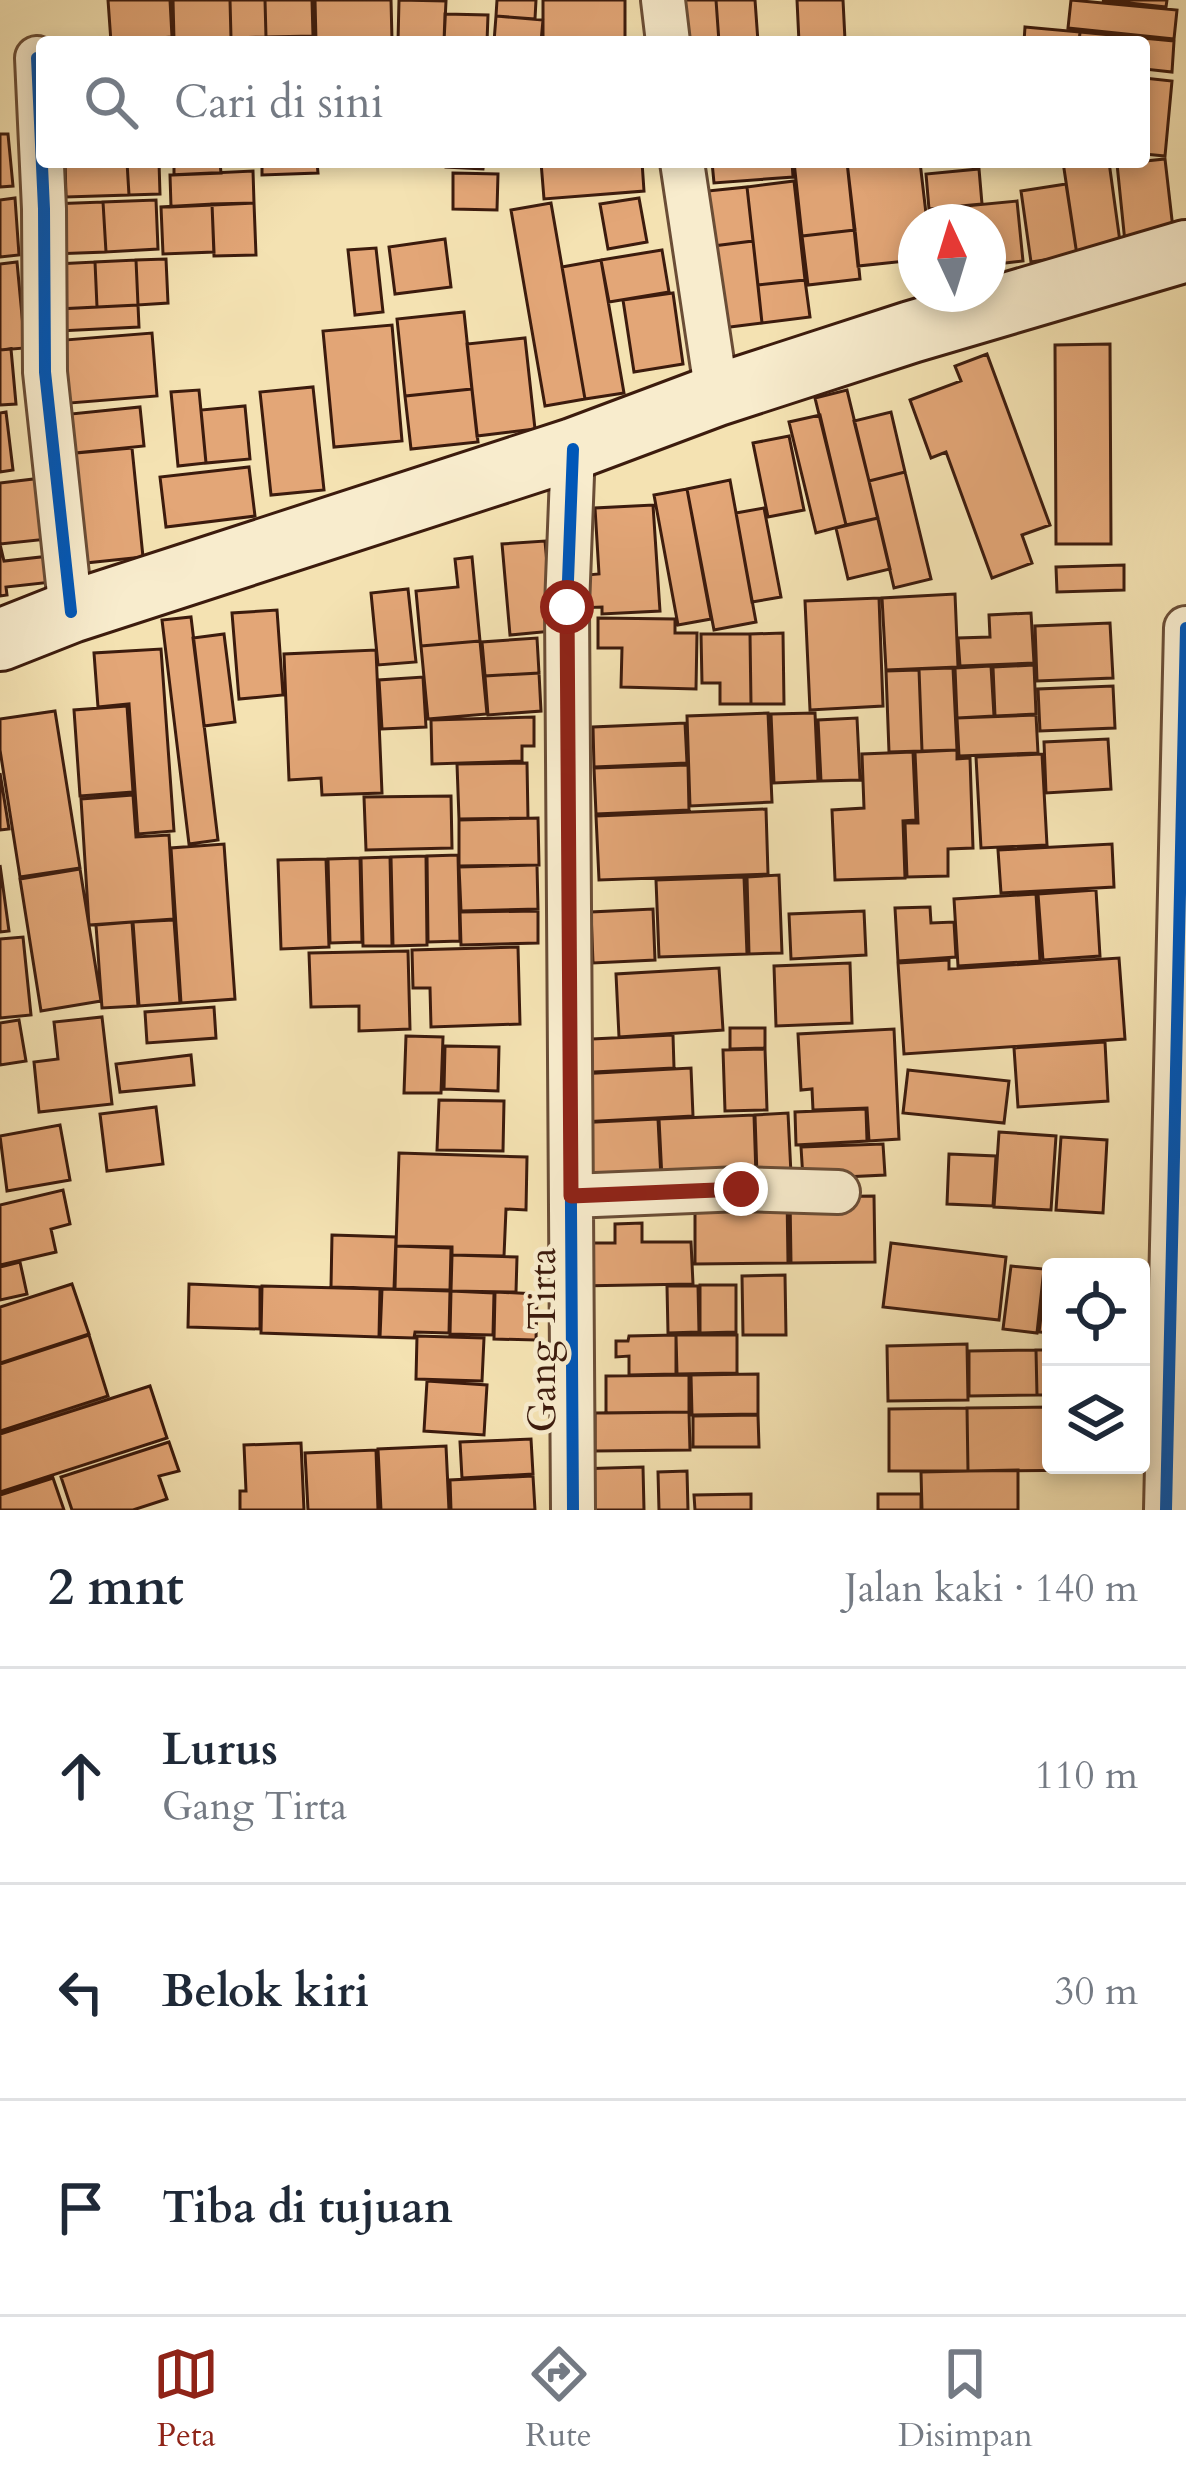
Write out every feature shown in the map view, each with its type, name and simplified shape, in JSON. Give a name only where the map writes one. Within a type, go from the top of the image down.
[{"type":"main road","points":[[0,640],[71,612],[573,449],[717,395],[1186,251]]},
{"type":"street","points":[[663,0],[667,36]]},
{"type":"street","points":[[42,168],[45,372],[71,612]]},
{"type":"street","points":[[683,168],[717,395]]},
{"type":"street","name":"Gang Tirta","points":[[573,449],[567,607],[573,1510]]},
{"type":"street","points":[[1166,1510],[1186,628]]},
{"type":"street","points":[[571,1196],[741,1189],[838,1192]]},
{"type":"building","points":[[108,0],[170,0],[172,36],[111,36]]},
{"type":"building","points":[[173,0],[230,0],[231,36],[174,36]]},
{"type":"building","points":[[230,0],[265,0],[266,36],[231,36]]},
{"type":"building","points":[[265,0],[312,0],[313,36],[266,36]]},
{"type":"building","points":[[315,0],[391,0],[392,36],[316,36]]},
{"type":"building","points":[[399,0],[446,1],[444,36],[398,36]]},
{"type":"building","points":[[497,0],[536,0],[535,19],[496,16]]},
{"type":"building","points":[[543,0],[625,0],[625,36],[543,36]]},
{"type":"building","points":[[672,0],[716,0],[719,36],[675,36]]},
{"type":"building","points":[[716,0],[755,0],[758,36],[719,36]]},
{"type":"building","points":[[797,0],[843,0],[845,36],[799,36]]},
{"type":"building","points":[[1071,0],[1177,10],[1174,39],[1068,28]]},
{"type":"building","points":[[1102,0],[1167,0],[1166,7]]},
{"type":"building","points":[[445,14],[488,15],[487,36],[444,36]]},
{"type":"building","points":[[496,16],[543,20],[542,36],[494,36]]},
{"type":"building","points":[[1025,27],[1080,32],[1080,36],[1024,36]]},
{"type":"building","points":[[1150,39],[1174,41],[1172,72],[1150,70]]},
{"type":"building","points":[[1150,79],[1172,81],[1165,156],[1150,155]]},
{"type":"building","points":[[0,134],[8,134],[13,186],[0,187]]},
{"type":"building","points":[[1165,159],[1175,246],[1126,252],[1117,168],[1150,168],[1150,161]]},
{"type":"building","points":[[65,168],[127,168],[129,195],[66,197]]},
{"type":"building","points":[[127,168],[159,168],[160,194],[129,195]]},
{"type":"building","points":[[174,168],[221,168],[221,173],[174,175]]},
{"type":"building","points":[[262,168],[318,168],[318,173],[262,175]]},
{"type":"building","points":[[541,168],[642,168],[644,191],[544,199]]},
{"type":"building","points":[[713,168],[792,168],[793,177],[714,183]]},
{"type":"building","points":[[795,168],[848,168],[855,230],[802,236]]},
{"type":"building","points":[[848,168],[921,168],[925,204],[898,204],[898,262],[858,266]]},
{"type":"building","points":[[1064,168],[1110,168],[1121,249],[1077,255]]},
{"type":"building","points":[[979,169],[982,204],[929,204],[926,174]]},
{"type":"building","points":[[253,171],[254,203],[171,207],[170,175]]},
{"type":"building","points":[[453,173],[498,174],[497,210],[453,209]]},
{"type":"building","points":[[794,181],[805,280],[758,285],[747,187]]},
{"type":"building","points":[[1066,184],[1077,255],[1031,262],[1021,191]]},
{"type":"building","points":[[747,187],[753,241],[705,247],[698,192]]},
{"type":"building","points":[[15,198],[19,255],[0,257],[0,200]]},
{"type":"building","points":[[639,198],[647,242],[608,249],[600,204]]},
{"type":"building","points":[[156,200],[158,249],[106,252],[103,202]]},
{"type":"building","points":[[1017,201],[1023,261],[1006,263],[1006,204],[986,204]]},
{"type":"building","points":[[103,202],[106,252],[52,254],[50,204]]},
{"type":"building","points":[[254,203],[256,255],[214,256],[212,204]]},
{"type":"building","points":[[551,203],[585,399],[545,406],[511,210]]},
{"type":"building","points":[[212,204],[214,252],[163,254],[161,207]]},
{"type":"building","points":[[855,230],[860,279],[808,285],[802,236]]},
{"type":"building","points":[[445,239],[451,287],[395,294],[389,247]]},
{"type":"building","points":[[753,241],[762,323],[714,329],[705,247]]},
{"type":"building","points":[[376,248],[383,312],[355,315],[348,250]]},
{"type":"building","points":[[662,250],[669,292],[609,302],[601,260]]},
{"type":"building","points":[[166,259],[168,303],[138,305],[136,260]]},
{"type":"building","points":[[136,260],[138,305],[97,307],[95,262]]},
{"type":"building","points":[[601,260],[624,393],[585,399],[562,267]]},
{"type":"building","points":[[17,262],[25,348],[0,350],[0,264]]},
{"type":"building","points":[[95,262],[97,307],[58,309],[56,264]]},
{"type":"building","points":[[805,280],[810,317],[762,323],[758,285]]},
{"type":"building","points":[[673,293],[683,364],[634,372],[623,300]]},
{"type":"building","points":[[138,305],[139,327],[59,331],[58,309]]},
{"type":"building","points":[[464,312],[472,389],[405,396],[397,319]]},
{"type":"building","points":[[392,325],[402,441],[334,447],[323,331]]},
{"type":"building","points":[[152,333],[157,396],[58,404],[52,341]]},
{"type":"building","points":[[525,338],[535,429],[477,436],[467,344]]},
{"type":"building","points":[[1110,344],[1111,544],[1056,544],[1055,345]]},
{"type":"building","points":[[11,349],[16,404],[0,405],[0,350]]},
{"type":"building","points":[[987,354],[1050,525],[1022,535],[1032,563],[992,578],[946,452],[931,458],[910,400],[961,381],[955,366]]},
{"type":"building","points":[[313,387],[324,490],[271,495],[260,392]]},
{"type":"building","points":[[472,389],[478,442],[411,449],[405,396]]},
{"type":"building","points":[[199,390],[206,463],[178,466],[171,392]]},
{"type":"building","points":[[847,390],[878,518],[846,525],[815,398]]},
{"type":"building","points":[[245,406],[250,459],[206,463],[201,410]]},
{"type":"building","points":[[140,407],[144,446],[65,454],[61,415]]},
{"type":"building","points":[[6,412],[13,470],[0,472],[0,413]]},
{"type":"building","points":[[891,412],[905,472],[869,481],[854,421]]},
{"type":"building","points":[[820,415],[846,525],[816,533],[789,422]]},
{"type":"building","points":[[789,436],[804,510],[768,517],[753,443]]},
{"type":"building","points":[[132,448],[143,557],[76,564],[65,454]]},
{"type":"building","points":[[249,467],[255,516],[166,527],[160,477]]},
{"type":"building","points":[[905,472],[931,579],[894,588],[869,481]]},
{"type":"building","points":[[42,478],[48,539],[0,544],[0,483]]},
{"type":"building","points":[[730,480],[756,622],[714,630],[687,489]]},
{"type":"building","points":[[687,489],[711,619],[678,625],[654,495]]},
{"type":"building","points":[[653,505],[660,611],[602,614],[602,607],[578,608],[575,576],[599,574],[595,508]]},
{"type":"building","points":[[764,508],[781,597],[752,602],[736,513]]},
{"type":"building","points":[[878,518],[890,569],[848,579],[836,528]]},
{"type":"building","points":[[545,541],[553,631],[510,635],[502,544]]},
{"type":"building","points":[[0,544],[4,561],[50,556],[52,582],[6,587],[7,595],[0,596]]},
{"type":"building","points":[[472,557],[480,641],[421,646],[416,591],[458,587],[455,559]]},
{"type":"building","points":[[1124,565],[1124,590],[1057,592],[1056,567]]},
{"type":"building","points":[[408,589],[416,662],[378,665],[371,593]]},
{"type":"building","points":[[955,594],[958,667],[886,670],[882,598]]},
{"type":"building","points":[[879,598],[883,706],[810,710],[805,601]]},
{"type":"building","points":[[277,610],[283,695],[239,699],[232,613]]},
{"type":"building","points":[[1031,613],[1034,663],[960,666],[958,638],[990,637],[989,615]]},
{"type":"building","points":[[191,617],[218,840],[189,844],[162,620]]},
{"type":"building","points":[[598,618],[675,619],[675,633],[697,633],[696,689],[621,687],[622,648],[598,648]]},
{"type":"building","points":[[1110,623],[1113,678],[1037,681],[1035,626]]},
{"type":"building","points":[[783,633],[784,704],[751,704],[750,634]]},
{"type":"building","points":[[224,634],[235,722],[204,726],[193,638]]},
{"type":"building","points":[[701,634],[750,634],[751,704],[720,704],[720,683],[702,683]]},
{"type":"building","points":[[537,638],[539,673],[485,676],[482,642]]},
{"type":"building","points":[[480,641],[487,714],[428,719],[421,646]]},
{"type":"building","points":[[161,649],[174,831],[138,834],[129,704],[98,707],[94,653]]},
{"type":"building","points":[[376,650],[382,793],[322,795],[321,778],[289,780],[284,654]]},
{"type":"building","points":[[1034,665],[1036,714],[995,716],[993,667]]},
{"type":"building","points":[[991,666],[994,716],[957,718],[955,668]]},
{"type":"building","points":[[953,668],[957,750],[922,751],[919,669]]},
{"type":"building","points":[[919,670],[922,751],[889,752],[886,671]]},
{"type":"building","points":[[539,673],[541,711],[488,715],[485,676]]},
{"type":"building","points":[[423,677],[426,727],[382,729],[379,680]]},
{"type":"building","points":[[1113,686],[1115,728],[1040,731],[1038,689]]},
{"type":"building","points":[[127,706],[133,792],[80,796],[74,710]]},
{"type":"building","points":[[55,711],[80,868],[20,877],[0,750],[0,719]]},
{"type":"building","points":[[768,713],[772,802],[690,806],[687,716]]},
{"type":"building","points":[[815,713],[818,781],[774,783],[771,714]]},
{"type":"building","points":[[1036,715],[1038,753],[959,756],[957,718]]},
{"type":"building","points":[[534,717],[534,746],[522,746],[522,761],[432,764],[431,720]]},
{"type":"building","points":[[857,718],[860,780],[821,781],[818,720]]},
{"type":"building","points":[[685,723],[687,763],[594,767],[593,727]]},
{"type":"building","points":[[1108,739],[1111,789],[1046,793],[1044,742]]},
{"type":"building","points":[[957,750],[957,759],[970,758],[973,848],[948,849],[948,876],[907,877],[905,823],[918,823],[915,752]]},
{"type":"building","points":[[913,752],[916,820],[903,821],[905,878],[835,880],[832,810],[864,808],[862,754]]},
{"type":"building","points":[[1042,754],[1047,845],[981,848],[976,757]]},
{"type":"building","points":[[527,763],[528,818],[459,819],[457,764]]},
{"type":"building","points":[[688,765],[689,810],[596,814],[594,768]]},
{"type":"building","points":[[0,773],[9,829],[0,830]]},
{"type":"building","points":[[133,795],[136,837],[169,835],[174,919],[89,925],[81,799]]},
{"type":"building","points":[[451,796],[452,848],[366,850],[364,797]]},
{"type":"building","points":[[766,809],[768,874],[599,880],[596,816]]},
{"type":"building","points":[[538,818],[539,865],[459,866],[459,820]]},
{"type":"building","points":[[224,844],[235,999],[181,1003],[171,848]]},
{"type":"building","points":[[1112,844],[1114,887],[1001,893],[998,850]]},
{"type":"building","points":[[458,855],[460,941],[428,942],[427,856]]},
{"type":"building","points":[[426,856],[427,945],[393,946],[391,857]]},
{"type":"building","points":[[390,857],[392,946],[363,946],[361,858]]},
{"type":"building","points":[[360,858],[362,942],[330,943],[328,859]]},
{"type":"building","points":[[326,859],[329,947],[281,949],[278,860]]},
{"type":"building","points":[[0,865],[9,931],[0,932]]},
{"type":"building","points":[[537,865],[538,909],[461,911],[459,867]]},
{"type":"building","points":[[80,869],[101,1001],[41,1011],[20,879]]},
{"type":"building","points":[[779,875],[782,953],[749,954],[747,877]]},
{"type":"building","points":[[744,877],[747,954],[659,957],[656,880]]},
{"type":"building","points":[[1096,890],[1100,956],[1043,960],[1038,894]]},
{"type":"building","points":[[1036,894],[1040,961],[958,966],[954,899]]},
{"type":"building","points":[[930,907],[931,923],[954,922],[956,957],[898,961],[895,908]]},
{"type":"building","points":[[653,909],[655,960],[593,963],[591,912]]},
{"type":"building","points":[[538,911],[538,943],[461,945],[460,912]]},
{"type":"building","points":[[864,911],[866,955],[791,959],[789,914]]},
{"type":"building","points":[[174,920],[180,1003],[139,1006],[133,922]]},
{"type":"building","points":[[132,922],[138,1006],[102,1008],[96,925]]},
{"type":"building","points":[[23,937],[31,1015],[0,1018],[0,939]]},
{"type":"building","points":[[518,947],[520,1024],[431,1027],[430,988],[413,988],[412,950]]},
{"type":"building","points":[[408,951],[410,1029],[359,1031],[359,1006],[311,1007],[309,953]]},
{"type":"building","points":[[1119,958],[1125,1039],[904,1054],[898,963],[949,960],[949,969]]},
{"type":"building","points":[[850,963],[852,1023],[776,1026],[774,966]]},
{"type":"building","points":[[719,968],[723,1030],[619,1037],[616,974]]},
{"type":"building","points":[[214,1007],[216,1038],[147,1043],[145,1012]]},
{"type":"building","points":[[102,1017],[112,1104],[39,1112],[34,1062],[58,1059],[54,1022]]},
{"type":"building","points":[[19,1020],[26,1061],[0,1065],[0,1023]]},
{"type":"building","points":[[730,1028],[765,1028],[765,1048],[730,1049]]},
{"type":"building","points":[[894,1029],[899,1139],[869,1141],[867,1108],[813,1110],[812,1089],[801,1090],[798,1034]]},
{"type":"building","points":[[673,1035],[674,1068],[573,1073],[572,1040]]},
{"type":"building","points":[[406,1036],[443,1037],[441,1093],[404,1093]]},
{"type":"building","points":[[1105,1042],[1108,1101],[1018,1107],[1014,1048]]},
{"type":"building","points":[[445,1046],[499,1047],[498,1091],[444,1089]]},
{"type":"building","points":[[765,1049],[767,1110],[725,1111],[723,1050]]},
{"type":"building","points":[[191,1055],[194,1085],[120,1092],[116,1064]]},
{"type":"building","points":[[691,1068],[693,1116],[581,1122],[579,1074]]},
{"type":"building","points":[[908,1070],[1009,1081],[1004,1123],[903,1113]]},
{"type":"building","points":[[439,1100],[504,1101],[503,1151],[437,1150]]},
{"type":"building","points":[[156,1107],[163,1164],[107,1171],[100,1114]]},
{"type":"building","points":[[866,1109],[867,1141],[796,1145],[795,1112]]},
{"type":"building","points":[[788,1113],[791,1174],[757,1176],[755,1115]]},
{"type":"building","points":[[754,1115],[756,1176],[662,1179],[659,1119]]},
{"type":"building","points":[[658,1119],[661,1179],[577,1183],[575,1123]]},
{"type":"building","points":[[60,1125],[70,1180],[7,1191],[0,1136]]},
{"type":"building","points":[[999,1132],[1056,1136],[1051,1210],[994,1207]]},
{"type":"building","points":[[1061,1137],[1107,1140],[1103,1213],[1056,1210]]},
{"type":"building","points":[[883,1144],[885,1175],[803,1179],[801,1147]]},
{"type":"building","points":[[399,1153],[527,1157],[526,1210],[506,1209],[504,1256],[452,1255],[452,1247],[396,1246]]},
{"type":"building","points":[[949,1154],[996,1156],[993,1206],[947,1204]]},
{"type":"building","points":[[63,1190],[70,1224],[51,1229],[56,1252],[0,1265],[0,1205]]},
{"type":"building","points":[[787,1194],[788,1263],[695,1264],[695,1195]]},
{"type":"building","points":[[874,1196],[875,1262],[791,1263],[790,1197]]},
{"type":"building","points":[[642,1223],[642,1242],[691,1242],[693,1284],[577,1286],[576,1243],[615,1243],[615,1224]]},
{"type":"building","points":[[332,1235],[396,1237],[394,1289],[331,1287]]},
{"type":"building","points":[[891,1243],[1006,1257],[999,1320],[883,1307]]},
{"type":"building","points":[[396,1246],[451,1248],[450,1290],[395,1289]]},
{"type":"building","points":[[452,1255],[517,1257],[516,1292],[451,1291]]},
{"type":"building","points":[[20,1262],[27,1294],[0,1300],[0,1267]]},
{"type":"building","points":[[1011,1266],[1042,1269],[1037,1333],[1003,1329]]},
{"type":"building","points":[[785,1275],[786,1335],[743,1335],[742,1276]]},
{"type":"building","points":[[72,1284],[89,1334],[0,1363],[0,1307]]},
{"type":"building","points":[[189,1284],[260,1287],[260,1329],[188,1327]]},
{"type":"building","points":[[700,1285],[736,1285],[736,1332],[700,1333]]},
{"type":"building","points":[[262,1286],[380,1289],[379,1337],[261,1333]]},
{"type":"building","points":[[667,1286],[698,1286],[699,1332],[668,1333]]},
{"type":"building","points":[[382,1289],[450,1291],[449,1333],[380,1337]]},
{"type":"building","points":[[451,1291],[494,1293],[493,1335],[450,1334]]},
{"type":"building","points":[[495,1292],[537,1294],[536,1340],[494,1339]]},
{"type":"building","points":[[89,1335],[108,1396],[0,1431],[0,1364]]},
{"type":"building","points":[[676,1335],[737,1335],[737,1373],[677,1374]]},
{"type":"building","points":[[676,1335],[676,1374],[629,1375],[629,1356],[616,1357],[616,1341],[628,1341],[629,1336]]},
{"type":"building","points":[[417,1336],[484,1338],[482,1381],[416,1379]]},
{"type":"building","points":[[967,1344],[968,1400],[888,1401],[887,1346]]},
{"type":"building","points":[[1036,1350],[1037,1395],[969,1396],[969,1351]]},
{"type":"building","points":[[1036,1350],[1042,1350],[1042,1395],[1037,1395]]},
{"type":"building","points":[[758,1374],[758,1414],[692,1415],[691,1375]]},
{"type":"building","points":[[689,1375],[689,1412],[606,1413],[606,1376]]},
{"type":"building","points":[[427,1381],[487,1385],[484,1435],[424,1431]]},
{"type":"building","points":[[150,1386],[167,1438],[0,1492],[0,1434]]},
{"type":"building","points":[[1042,1407],[1042,1470],[968,1471],[967,1408]]},
{"type":"building","points":[[967,1408],[968,1471],[889,1471],[889,1409]]},
{"type":"building","points":[[689,1412],[690,1450],[595,1451],[595,1413]]},
{"type":"building","points":[[758,1415],[759,1447],[693,1447],[693,1416]]},
{"type":"building","points":[[531,1439],[533,1474],[462,1478],[460,1442]]},
{"type":"building","points":[[169,1442],[179,1471],[159,1476],[167,1499],[133,1510],[72,1510],[61,1477]]},
{"type":"building","points":[[301,1443],[304,1510],[240,1510],[240,1491],[246,1491],[244,1445]]},
{"type":"building","points":[[446,1446],[449,1510],[381,1510],[378,1449]]},
{"type":"building","points":[[376,1450],[378,1510],[308,1510],[305,1453]]},
{"type":"building","points":[[643,1467],[644,1510],[575,1510],[575,1469]]},
{"type":"building","points":[[1018,1470],[1018,1510],[922,1510],[921,1472]]},
{"type":"building","points":[[687,1471],[688,1510],[659,1510],[658,1472]]},
{"type":"building","points":[[533,1476],[535,1510],[451,1510],[450,1480]]},
{"type":"building","points":[[53,1478],[64,1510],[0,1510],[0,1495]]},
{"type":"building","points":[[751,1494],[751,1510],[695,1510],[694,1495]]},
{"type":"building","points":[[878,1494],[921,1494],[921,1510],[878,1510]]},
{"type":"cycle path","points":[[42,168],[45,372],[71,612]]},
{"type":"cycle path","points":[[573,449],[567,607],[573,1510]]},
{"type":"cycle path","points":[[1166,1510],[1186,628]]},
{"type":"route","points":[[567,607],[571,1196],[741,1189]]}]
